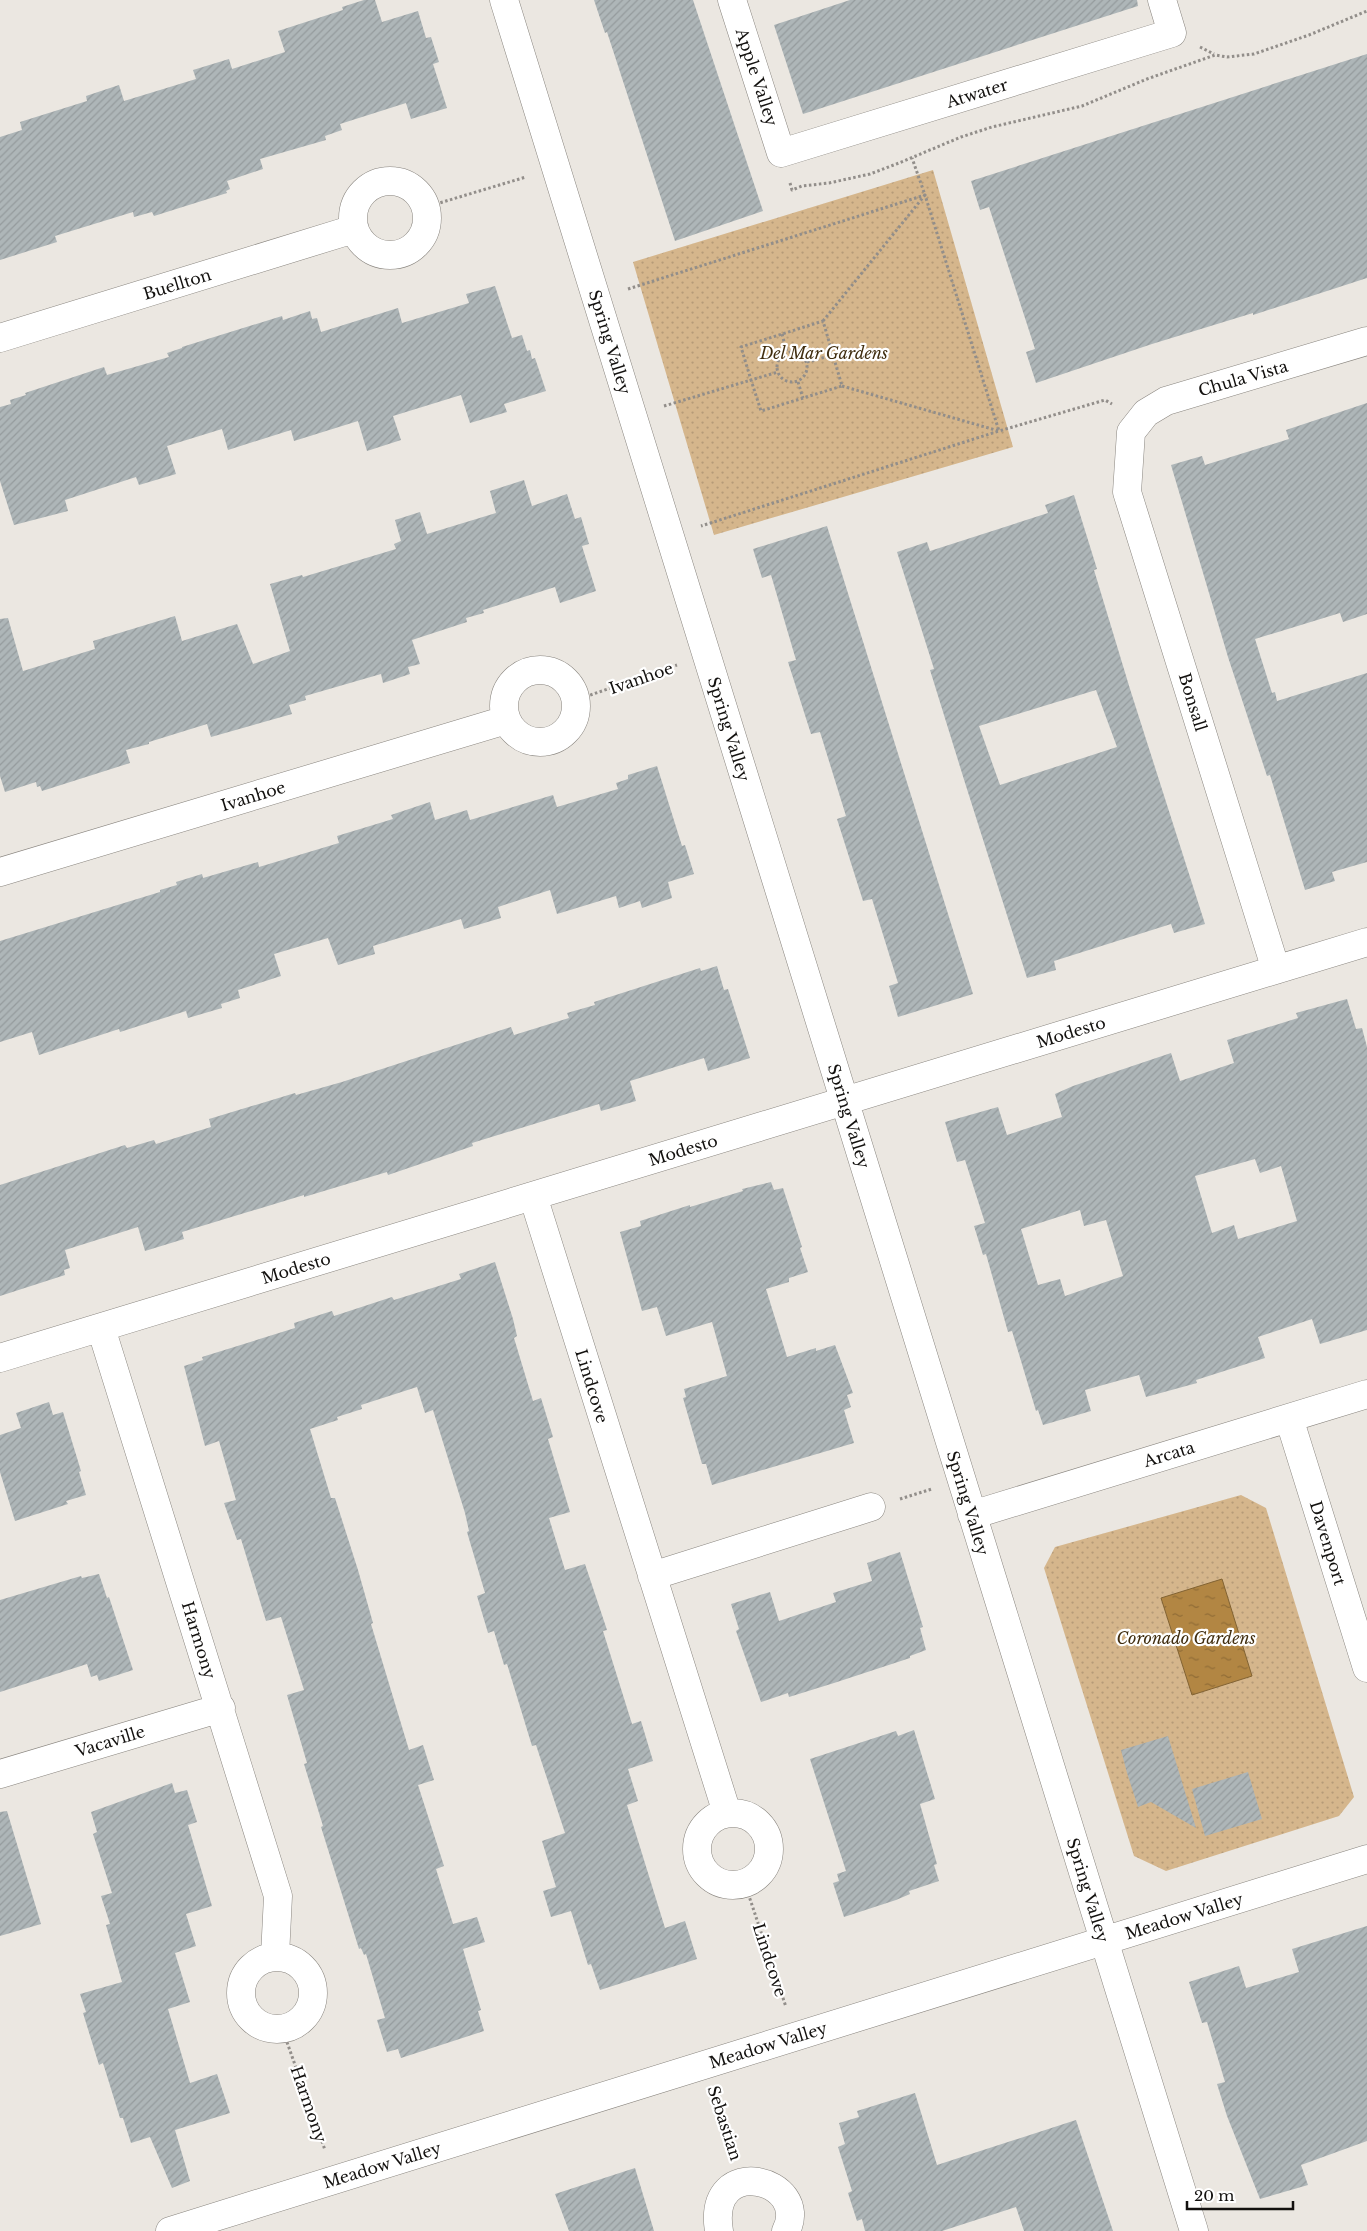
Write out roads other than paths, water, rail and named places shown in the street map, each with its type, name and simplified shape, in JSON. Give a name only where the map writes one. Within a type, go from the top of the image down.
[{"type":"street","name":"Spring Valley","points":[[504,0],[1194,2231]]},
{"type":"street","name":"Apple Valley","points":[[732,0],[781,153]]},
{"type":"street","name":"Atwater","points":[[781,153],[1172,33],[1162,0]]},
{"type":"street","points":[[393,181],[407,185],[419,194],[426,207],[427,222],[423,236],[414,246],[401,254],[386,255],[372,251],[361,242],[354,229],[352,214],[356,201],[366,189],[379,182],[393,181]]},
{"type":"street","name":"Buellton","points":[[0,338],[354,229]]},
{"type":"street","name":"Chula Vista","points":[[1135,427],[1146,412],[1166,401],[1367,341]]},
{"type":"street","name":"Bonsall","points":[[1135,427],[1127,492],[1276,970]]},
{"type":"street","points":[[539,669],[556,672],[570,684],[576,700],[575,717],[565,732],[550,741],[533,741],[517,734],[506,720],[504,703],[510,686],[522,674],[539,669]]},
{"type":"street","name":"Ivanhoe","points":[[0,872],[506,720]]},
{"type":"street","name":"Modesto","points":[[0,1358],[1367,942]]},
{"type":"street","name":"Lindcove","points":[[533,1196],[727,1813]]},
{"type":"street","name":"Harmony","points":[[101,1328],[221,1708],[278,1896],[275,1956]]},
{"type":"street","name":"Arcata","points":[[972,1515],[1367,1394]]},
{"type":"street","name":"Davenport","points":[[1289,1418],[1367,1668]]},
{"type":"street","points":[[652,1576],[871,1507]]},
{"type":"street","name":"Vacaville","points":[[0,1774],[221,1708]]},
{"type":"street","points":[[727,1813],[744,1814],[759,1823],[768,1839],[769,1856],[761,1872],[745,1884],[730,1886],[713,1880],[701,1867],[696,1850],[700,1833],[710,1820],[727,1813]]},
{"type":"street","name":"Meadow Valley","points":[[170,2231],[1367,1859]]},
{"type":"street","points":[[275,1956],[293,1959],[306,1970],[313,1987],[312,2004],[302,2019],[287,2028],[270,2029],[254,2021],[243,2007],[240,1990],[246,1973],[258,1961],[275,1956]]},
{"type":"street","name":"Sebastian","points":[[719,2231],[716,2214],[722,2198],[735,2185],[752,2180],[769,2184],[782,2195],[789,2211],[786,2231]]},
{"type":"water","points":[[1222,1579],[1252,1676],[1192,1695],[1161,1598]]},
{"type":"park label","name":"Del Mar Gardens","points":[[824,353]]},
{"type":"park label","name":"Coronado Gardens","points":[[1186,1638]]}]
